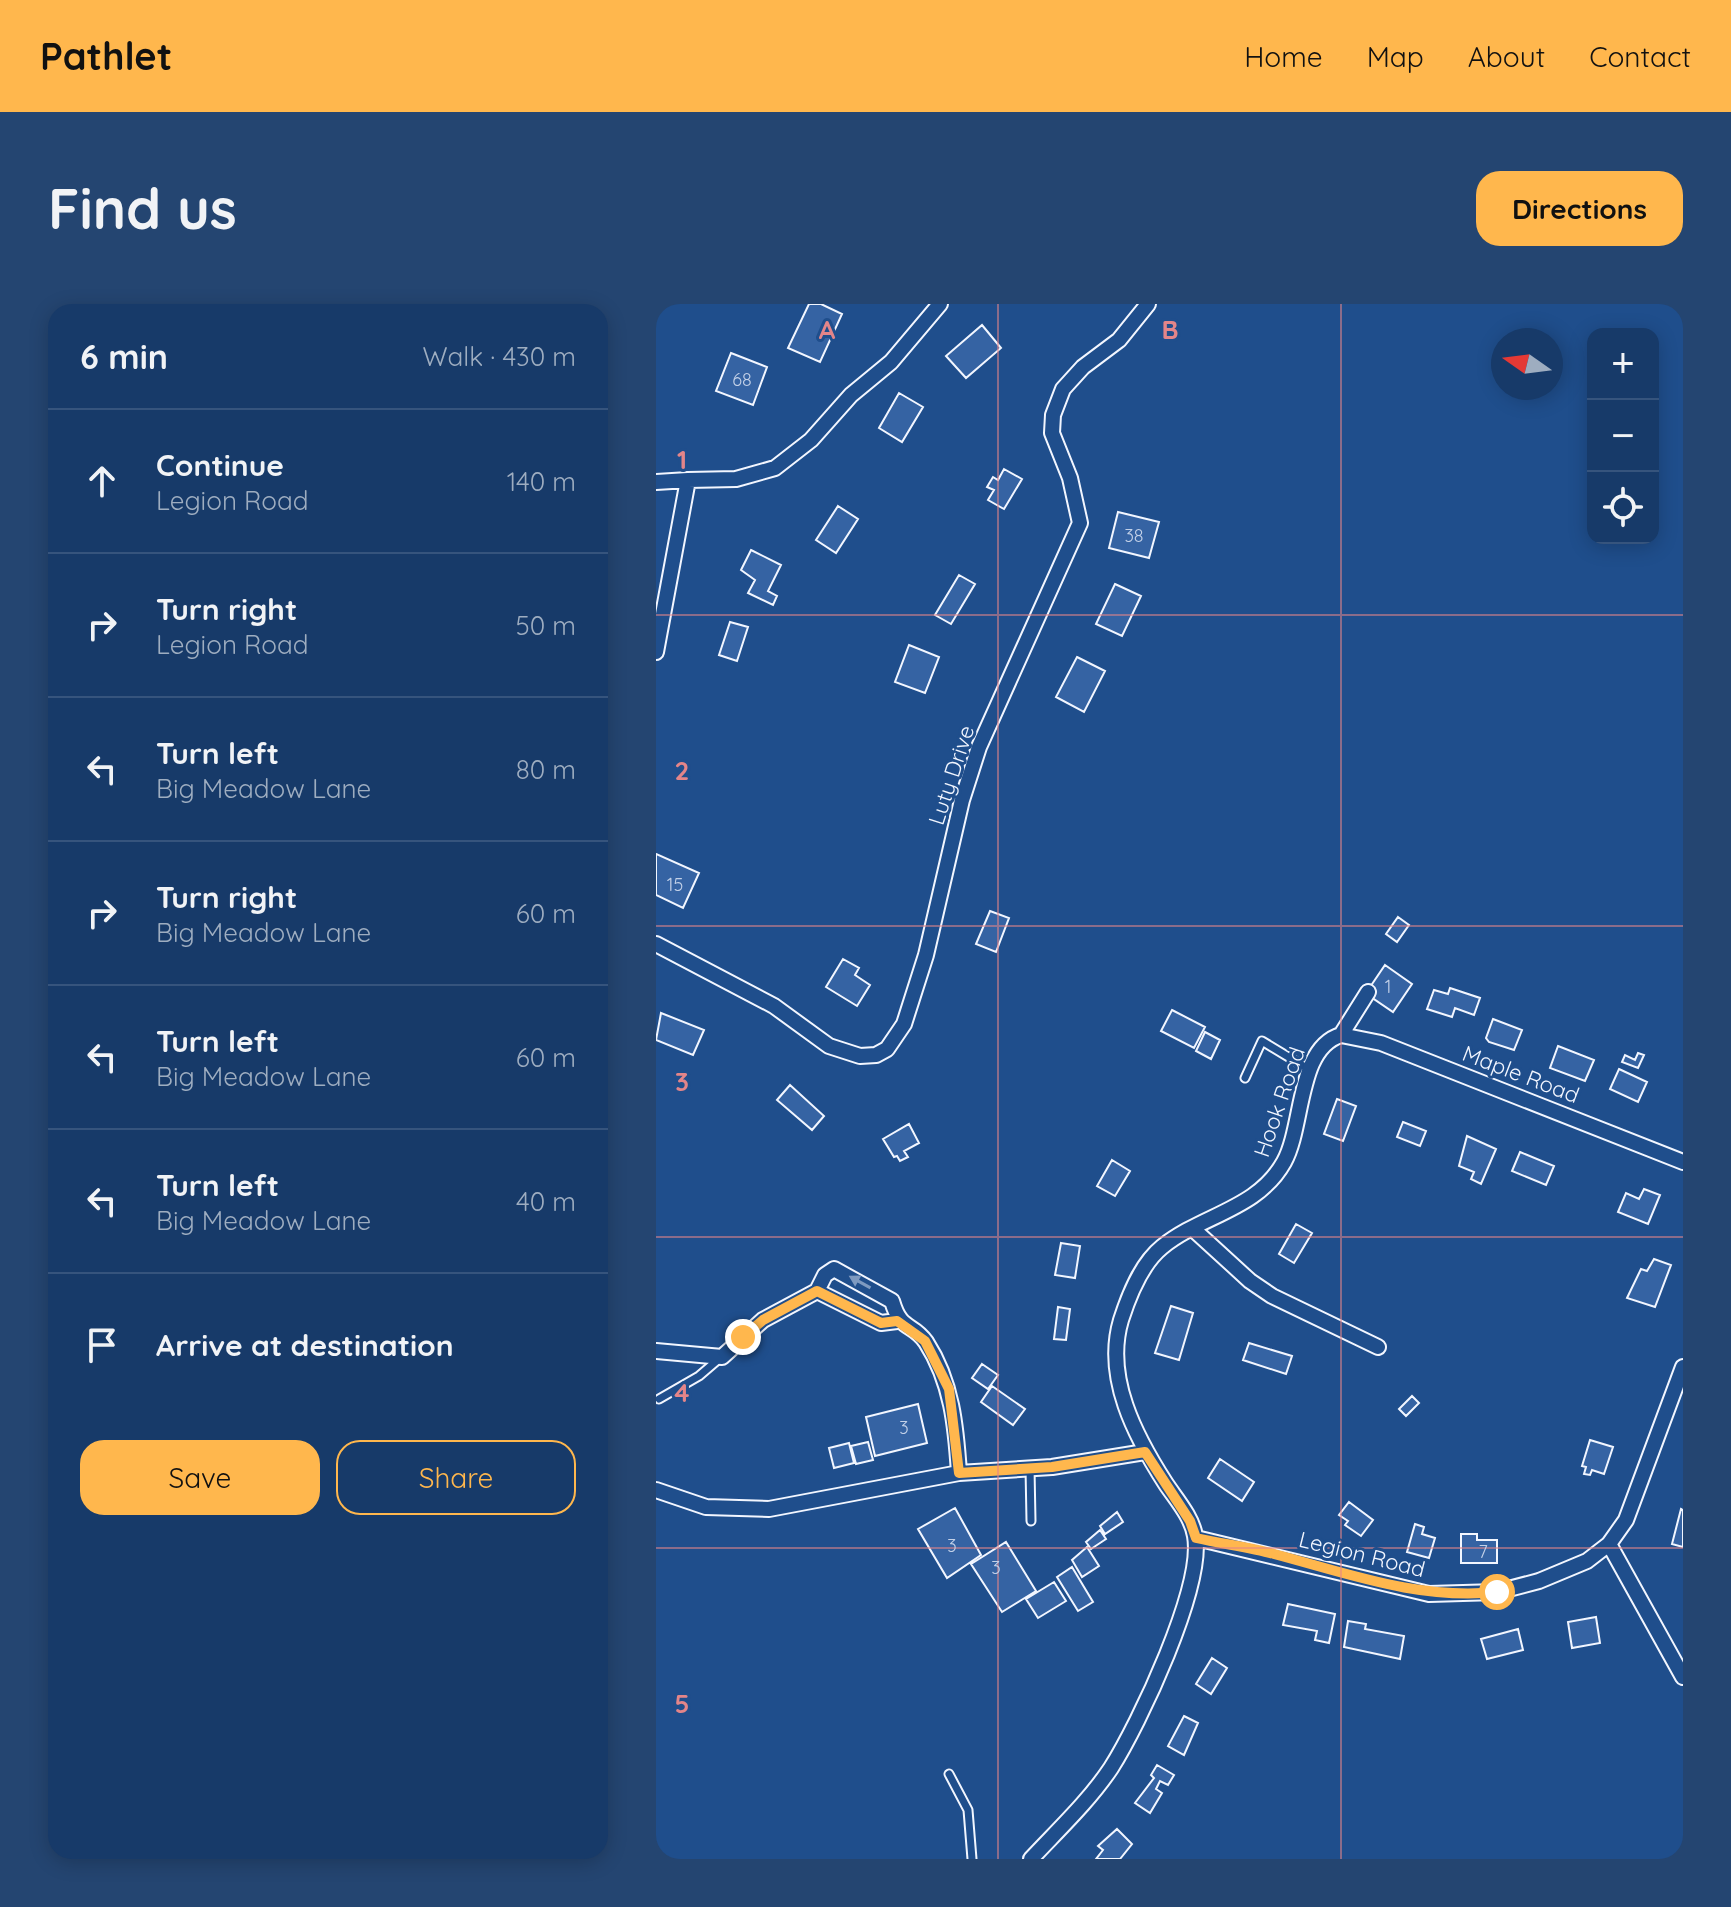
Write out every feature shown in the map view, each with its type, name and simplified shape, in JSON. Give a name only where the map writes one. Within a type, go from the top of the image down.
[{"type":"street","points":[[656,482],[736,479],[775,468],[811,440],[851,395],[891,362],[940,304]]},
{"type":"street","name":"Luty Drive","points":[[656,944],[774,1006],[829,1046],[860,1056],[876,1055],[887,1049],[904,1024],[926,955],[962,800],[979,747],[1080,523],[1070,478],[1052,433],[1053,415],[1063,389],[1119,340],[1148,304]]},
{"type":"street","points":[[656,652],[688,480]]},
{"type":"street","name":"Hook Road","points":[[1145,1452],[1115,1375],[1121,1321],[1145,1266],[1162,1247],[1192,1228],[1246,1203],[1269,1185],[1286,1159],[1310,1070],[1320,1048],[1328,1039],[1341,1035],[1368,992]]},
{"type":"street","name":"Maple Road","points":[[1341,1035],[1381,1043],[1683,1162]]},
{"type":"street","points":[[1192,1228],[1250,1281],[1272,1296],[1378,1347]]},
{"type":"street","points":[[656,1351],[722,1357],[763,1320],[817,1291],[825,1275],[834,1269],[892,1301],[897,1321],[925,1341],[949,1389],[959,1473]]},
{"type":"street","points":[[817,1291],[881,1323],[897,1321]]},
{"type":"street","name":"Legion Road","points":[[1196,1538],[1270,1553],[1393,1588],[1465,1595],[1497,1592],[1539,1581],[1587,1561],[1609,1544],[1626,1520],[1651,1460],[1682,1364]]},
{"type":"street","points":[[656,1490],[706,1507],[769,1509],[959,1473],[1030,1468],[1145,1452],[1190,1521],[1196,1538],[1188,1586],[1171,1645],[1129,1736],[1110,1769],[1031,1859]]},
{"type":"street","points":[[1609,1544],[1683,1677]]},
{"type":"lane","points":[[1245,1078],[1262,1041],[1310,1070]]},
{"type":"lane","points":[[659,1399],[699,1376],[722,1357]]},
{"type":"lane","points":[[1030,1468],[1031,1521]]},
{"type":"lane","points":[[949,1774],[968,1810],[972,1859]]},
{"type":"building","points":[[809,304],[821,304],[842,314],[820,362],[788,348]]},
{"type":"building","points":[[982,325],[1001,348],[966,378],[946,356]]},
{"type":"building","points":[[731,353],[767,367],[753,405],[716,391]]},
{"type":"building","points":[[899,393],[923,407],[902,442],[879,428]]},
{"type":"building","points":[[1004,469],[1022,479],[1004,509],[988,500],[994,490],[987,487],[993,477],[998,480]]},
{"type":"building","points":[[838,506],[858,519],[836,553],[816,540]]},
{"type":"building","points":[[1118,512],[1159,522],[1149,558],[1109,548]]},
{"type":"building","points":[[751,550],[781,565],[768,591],[777,596],[773,605],[748,593],[755,580],[741,570]]},
{"type":"building","points":[[959,575],[975,584],[951,624],[935,615]]},
{"type":"building","points":[[1115,584],[1141,596],[1122,636],[1096,624]]},
{"type":"building","points":[[730,622],[748,627],[737,661],[719,655]]},
{"type":"building","points":[[909,645],[939,657],[925,693],[895,682]]},
{"type":"building","points":[[1077,657],[1105,671],[1084,712],[1056,697]]},
{"type":"building","points":[[656,854],[699,873],[683,908],[656,895]]},
{"type":"building","points":[[990,911],[1009,918],[996,952],[976,944]]},
{"type":"building","points":[[1398,917],[1409,925],[1397,942],[1386,934]]},
{"type":"building","points":[[843,959],[859,968],[855,975],[870,985],[857,1006],[826,987]]},
{"type":"building","points":[[1385,965],[1412,984],[1393,1012],[1371,997],[1368,990]]},
{"type":"building","points":[[1450,988],[1480,998],[1474,1015],[1455,1008],[1452,1017],[1427,1009],[1434,990],[1448,994]]},
{"type":"building","points":[[1172,1010],[1205,1027],[1194,1048],[1161,1031]]},
{"type":"building","points":[[661,1013],[704,1030],[693,1055],[656,1040]]},
{"type":"building","points":[[1493,1019],[1522,1030],[1514,1050],[1489,1042],[1486,1038]]},
{"type":"building","points":[[1205,1032],[1220,1040],[1211,1059],[1196,1051]]},
{"type":"building","points":[[1558,1046],[1594,1060],[1585,1081],[1550,1068]]},
{"type":"building","points":[[1638,1053],[1644,1055],[1638,1068],[1622,1062],[1625,1055],[1635,1060]]},
{"type":"building","points":[[1619,1069],[1647,1082],[1638,1102],[1610,1089]]},
{"type":"building","points":[[790,1085],[824,1116],[812,1130],[777,1100]]},
{"type":"building","points":[[1337,1099],[1356,1106],[1343,1141],[1324,1134]]},
{"type":"building","points":[[1403,1122],[1426,1131],[1420,1146],[1397,1137]]},
{"type":"building","points":[[909,1124],[919,1143],[904,1151],[908,1157],[900,1161],[883,1139]]},
{"type":"building","points":[[1467,1136],[1496,1149],[1481,1184],[1471,1179],[1474,1172],[1459,1166]]},
{"type":"building","points":[[1520,1152],[1554,1166],[1546,1185],[1512,1171]]},
{"type":"building","points":[[1112,1160],[1130,1171],[1115,1196],[1097,1186]]},
{"type":"building","points":[[1644,1189],[1660,1195],[1648,1224],[1618,1212],[1626,1193],[1639,1199]]},
{"type":"building","points":[[1296,1224],[1312,1233],[1294,1263],[1279,1254]]},
{"type":"building","points":[[1061,1243],[1080,1246],[1075,1278],[1055,1275]]},
{"type":"building","points":[[1654,1259],[1671,1265],[1655,1307],[1627,1298],[1641,1269],[1647,1271]]},
{"type":"building","points":[[1171,1306],[1193,1313],[1179,1360],[1155,1353]]},
{"type":"building","points":[[1058,1307],[1070,1309],[1066,1340],[1054,1339]]},
{"type":"building","points":[[1249,1343],[1292,1356],[1286,1374],[1243,1360]]},
{"type":"building","points":[[982,1364],[998,1375],[988,1389],[972,1378]]},
{"type":"building","points":[[992,1386],[1025,1409],[1013,1425],[981,1402]]},
{"type":"building","points":[[1412,1396],[1419,1403],[1406,1416],[1399,1409]]},
{"type":"building","points":[[918,1404],[927,1443],[875,1456],[866,1417]]},
{"type":"building","points":[[1590,1440],[1613,1447],[1604,1474],[1592,1470],[1590,1475],[1584,1474],[1586,1467],[1582,1466]]},
{"type":"building","points":[[868,1442],[873,1460],[856,1464],[851,1446]]},
{"type":"building","points":[[849,1443],[854,1463],[834,1468],[829,1448]]},
{"type":"building","points":[[1220,1459],[1254,1482],[1242,1501],[1208,1478]]},
{"type":"building","points":[[1349,1502],[1373,1520],[1361,1536],[1345,1525],[1348,1521],[1339,1515]]},
{"type":"building","points":[[955,1508],[981,1555],[947,1578],[918,1529]]},
{"type":"building","points":[[1683,1510],[1683,1547],[1672,1544]]},
{"type":"building","points":[[1117,1512],[1123,1522],[1105,1534],[1100,1526]]},
{"type":"building","points":[[1415,1524],[1424,1527],[1422,1534],[1435,1538],[1429,1558],[1407,1552]]},
{"type":"building","points":[[1100,1530],[1106,1539],[1091,1549],[1086,1542]]},
{"type":"building","points":[[1461,1534],[1477,1534],[1477,1540],[1497,1540],[1497,1563],[1461,1563]]},
{"type":"building","points":[[1006,1542],[1036,1591],[1002,1612],[971,1564]]},
{"type":"building","points":[[1087,1547],[1099,1566],[1082,1577],[1072,1560]]},
{"type":"building","points":[[1072,1567],[1093,1602],[1078,1611],[1057,1577]]},
{"type":"building","points":[[1054,1582],[1066,1601],[1038,1618],[1026,1599]]},
{"type":"building","points":[[1288,1604],[1335,1614],[1329,1643],[1315,1640],[1317,1631],[1283,1625]]},
{"type":"building","points":[[1596,1617],[1600,1643],[1572,1648],[1568,1622]]},
{"type":"building","points":[[1348,1621],[1366,1624],[1365,1629],[1404,1636],[1400,1659],[1344,1647]]},
{"type":"building","points":[[1518,1629],[1523,1650],[1487,1659],[1481,1639]]},
{"type":"building","points":[[1212,1658],[1227,1668],[1211,1694],[1196,1684]]},
{"type":"building","points":[[1184,1716],[1198,1723],[1184,1755],[1168,1746]]},
{"type":"building","points":[[1157,1765],[1174,1775],[1168,1785],[1160,1781],[1156,1789],[1162,1793],[1150,1813],[1135,1803],[1154,1778],[1151,1775]]},
{"type":"building","points":[[1117,1829],[1132,1844],[1120,1859],[1096,1859],[1103,1850],[1098,1846]]},
{"type":"route","points":[[743,1337],[763,1320],[817,1291],[881,1323],[897,1321],[925,1341],[949,1389],[957,1435],[959,1473],[1052,1467],[1145,1452],[1190,1521],[1196,1538],[1270,1553],[1393,1588],[1429,1594],[1497,1592]]}]
